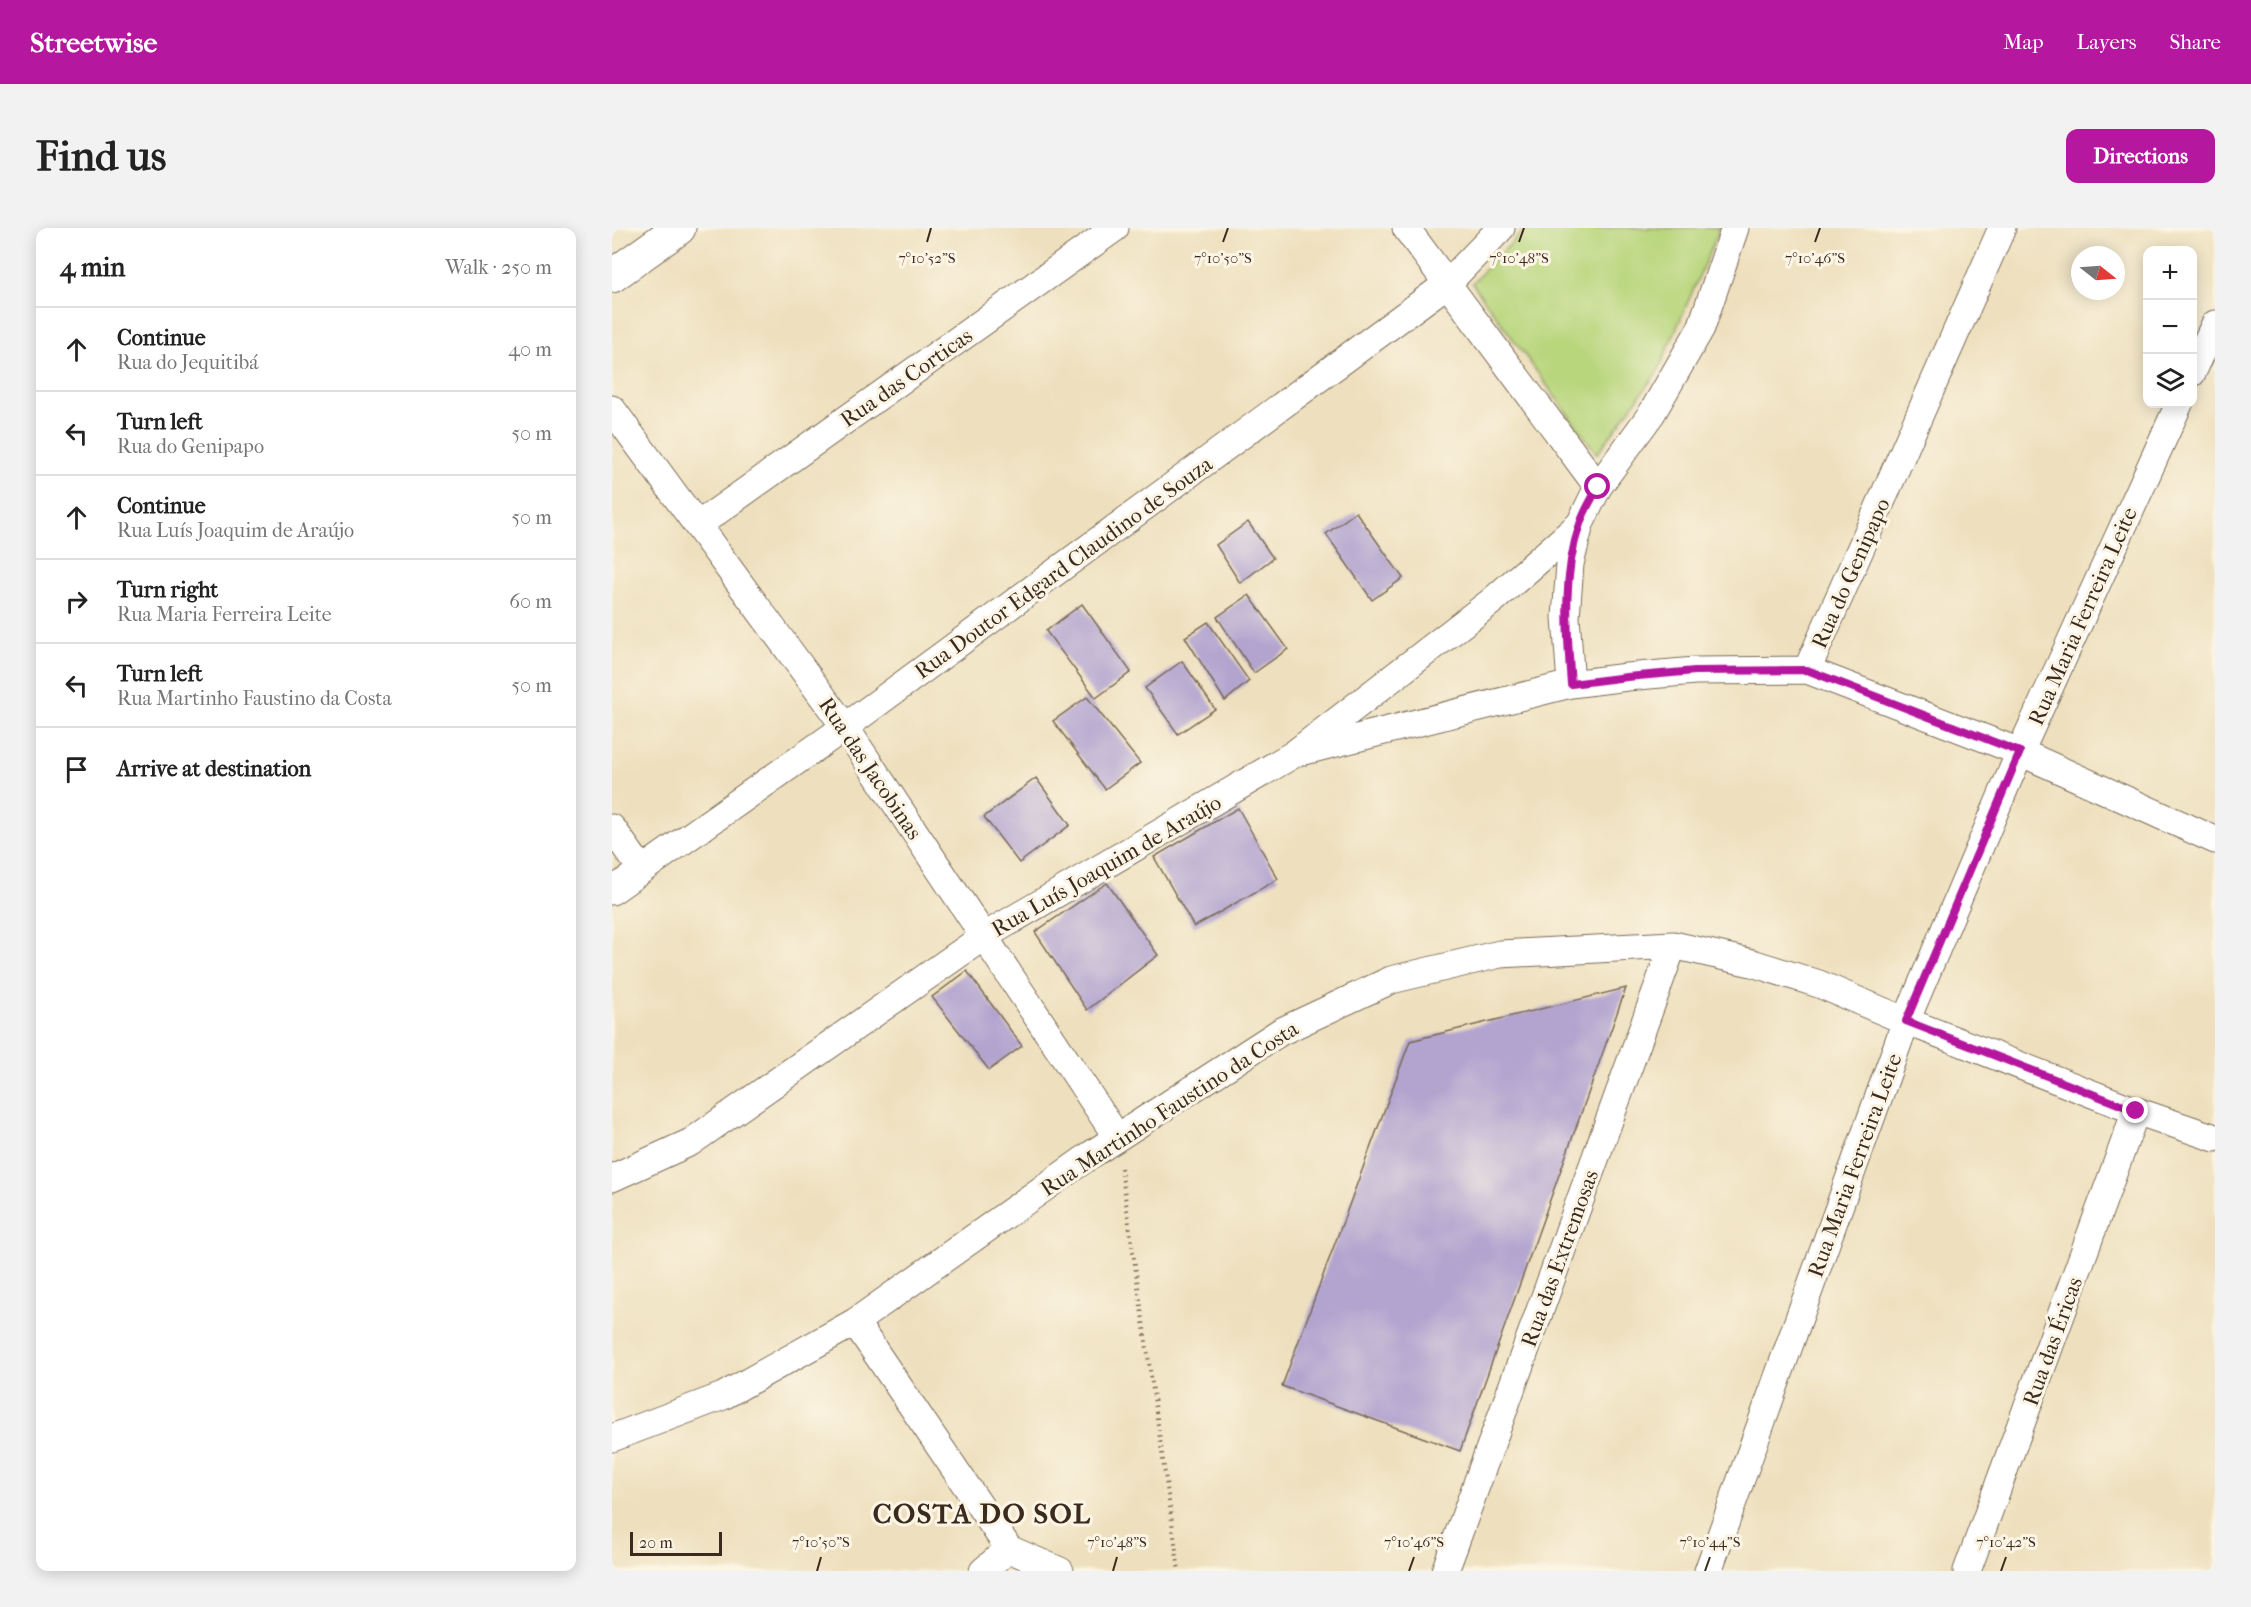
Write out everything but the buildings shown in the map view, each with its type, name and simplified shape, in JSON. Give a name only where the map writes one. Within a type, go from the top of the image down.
[{"type":"street","points":[[612,276],[679,228]]},
{"type":"street","name":"Rua das Corticas","points":[[698,525],[1115,228]]},
{"type":"street","points":[[1406,228],[1598,487]]},
{"type":"street","name":"Rua Doutor Edgard Claudino de Souza","points":[[612,891],[845,727],[1448,284],[1501,228]]},
{"type":"street","points":[[1571,684],[1566,617],[1570,564],[1580,524],[1598,487],[1652,413],[1701,328],[1735,228]]},
{"type":"street","name":"Rua do Genipapo","points":[[1294,754],[1571,684],[1695,671],[1807,670],[2002,228]]},
{"type":"street","points":[[2197,364],[2215,324]]},
{"type":"street","name":"Rua Maria Ferreira Leite","points":[[1708,1571],[1906,1021],[2020,752],[2177,408]]},
{"type":"street","name":"Rua das Jacobinas","points":[[612,409],[845,727],[1117,1137]]},
{"type":"street","name":"Rua Luís Joaquim de Araújo","points":[[612,1178],[691,1142],[983,937],[1294,754],[1492,601],[1580,524]]},
{"type":"street","points":[[1807,670],[2020,752],[2215,840]]},
{"type":"street","points":[[612,828],[642,870]]},
{"type":"street","name":"Rua Martinho Faustino da Costa","points":[[612,1438],[723,1396],[855,1322],[1117,1137],[1280,1032],[1391,980],[1500,954],[1673,945],[1752,963],[1819,984],[1906,1021],[2136,1111],[2215,1138]]},
{"type":"street","name":"Rua das Extremosas","points":[[1445,1571],[1673,945]]},
{"type":"street","name":"Rua das Éricas","points":[[1966,1571],[2136,1111]]},
{"type":"street","points":[[855,1322],[1009,1549],[1060,1571]]},
{"type":"street","points":[[983,1571],[1009,1549]]},
{"type":"path","points":[[1117,1137],[1179,1571]]},
{"type":"green space","points":[[1526,228],[1720,228],[1658,371],[1597,454],[1472,283]]},
{"type":"district","name":"COSTA DO SOL","points":[[982,1513]]},
{"type":"route","points":[[1598,487],[1580,524],[1570,564],[1566,617],[1571,684],[1695,671],[1807,670],[2020,752],[1906,1021],[2136,1111]]}]
